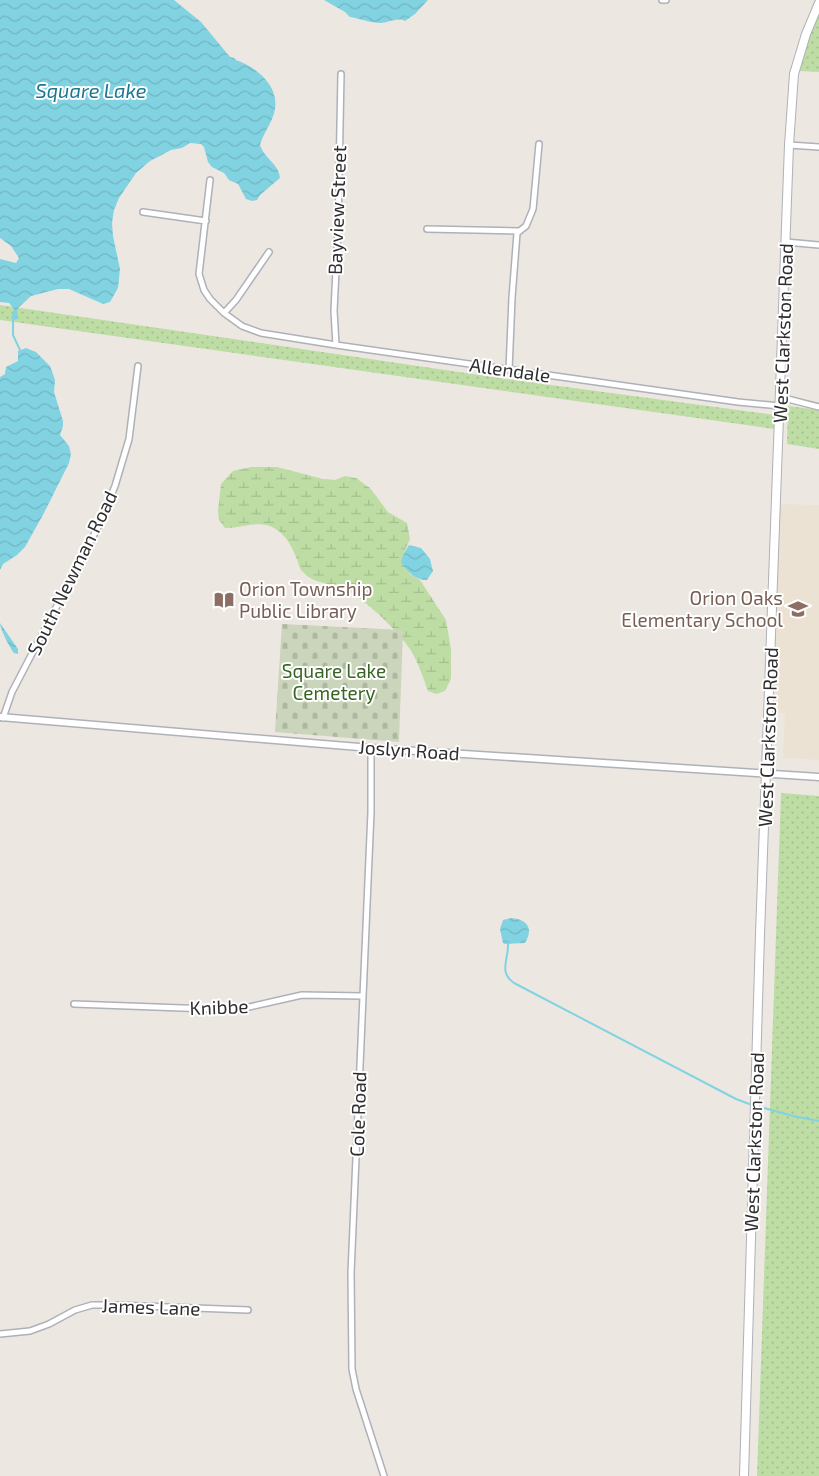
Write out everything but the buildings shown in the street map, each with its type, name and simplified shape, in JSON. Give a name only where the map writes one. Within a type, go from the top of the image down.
[{"type":"main road","name":"West Clarkston Road","points":[[744,1476],[760,934],[789,146],[794,74],[803,41],[819,3]]},
{"type":"street","name":"Bayview Street","points":[[336,345],[334,305],[338,229],[341,74]]},
{"type":"street","points":[[509,370],[517,233],[526,226],[533,210],[539,144]]},
{"type":"street","points":[[789,146],[819,147]]},
{"type":"street","name":"Allendale","points":[[210,180],[199,274],[207,295],[224,313],[242,326],[261,333],[509,370],[719,399],[780,402],[819,407]]},
{"type":"street","points":[[143,212],[206,221]]},
{"type":"street","points":[[427,229],[519,231]]},
{"type":"street","points":[[786,242],[819,245]]},
{"type":"street","points":[[224,313],[236,300],[270,252]]},
{"type":"street","name":"South Newman Road","points":[[1,718],[12,692],[94,534],[115,486],[129,439],[138,366]]},
{"type":"street","name":"Joslyn Road","points":[[1,718],[371,748],[819,778]]},
{"type":"street","name":"Cole Road","points":[[371,748],[372,812],[351,1273],[351,1349],[356,1389],[384,1476]]},
{"type":"street","name":"Knibbe","points":[[74,1004],[236,1010],[302,995],[363,996]]},
{"type":"street","name":"James Lane","points":[[0,1334],[30,1331],[74,1310],[92,1305],[248,1310]]},
{"type":"shaded area","name":"Orion Oaks Elementary School","points":[[780,504],[819,505],[819,760],[783,758],[785,713],[773,712]]},
{"type":"green space","points":[[819,13],[819,72],[799,71],[804,49]]},
{"type":"green space","points":[[0,305],[514,380],[775,415],[774,429],[0,320]]},
{"type":"green space","points":[[788,406],[819,410],[819,449],[787,444]]},
{"type":"green space","points":[[251,467],[277,467],[323,479],[335,480],[345,476],[356,478],[370,488],[388,512],[407,523],[410,539],[403,555],[410,574],[420,580],[446,620],[451,649],[451,679],[445,691],[436,694],[428,691],[410,649],[389,624],[372,608],[345,589],[307,576],[302,571],[289,543],[279,531],[262,524],[225,528],[219,520],[218,511],[221,484],[233,471]]},
{"type":"green space","name":"Square Lake Cemetery","points":[[282,624],[403,630],[399,742],[275,732]]},
{"type":"green space","points":[[781,793],[819,796],[819,1476],[757,1476]]},
{"type":"water","name":"Square Lake","points":[[0,0],[174,0],[201,22],[230,57],[251,67],[270,85],[275,100],[275,109],[260,145],[277,169],[280,178],[260,195],[257,200],[252,201],[246,199],[238,184],[229,180],[224,173],[212,167],[201,144],[190,143],[150,161],[136,173],[119,198],[114,210],[113,236],[120,269],[118,288],[110,302],[103,304],[69,289],[58,289],[31,296],[17,309],[18,319],[13,320],[11,318],[14,309],[9,303],[0,302],[0,259],[16,263],[19,258],[11,246],[0,238]]},
{"type":"water","points":[[324,0],[428,0],[415,14],[405,21],[396,20],[381,23],[350,17]]},
{"type":"water","points":[[26,348],[36,352],[50,366],[55,380],[54,392],[63,421],[60,435],[69,446],[71,454],[69,463],[25,547],[3,564],[0,570],[0,377],[5,374],[6,367],[18,361],[18,351]]},
{"type":"water","points":[[409,545],[421,548],[430,559],[433,571],[427,580],[415,577],[401,563]]},
{"type":"water","points":[[0,623],[18,649],[18,654],[14,653],[10,647]]},
{"type":"water","points":[[511,918],[521,920],[527,925],[529,933],[525,943],[503,943],[500,929],[503,920]]},
{"type":"waterway","points":[[13,320],[13,335],[20,350]]},
{"type":"waterway","points":[[508,943],[505,970],[509,979],[514,983],[736,1099],[752,1105]]},
{"type":"waterway","points":[[757,1106],[819,1121]]},
{"type":"place","name":"Orion Township Public Library","points":[[224,600]]},
{"type":"place","name":"Orion Oaks Elementary School","points":[[798,609]]}]
